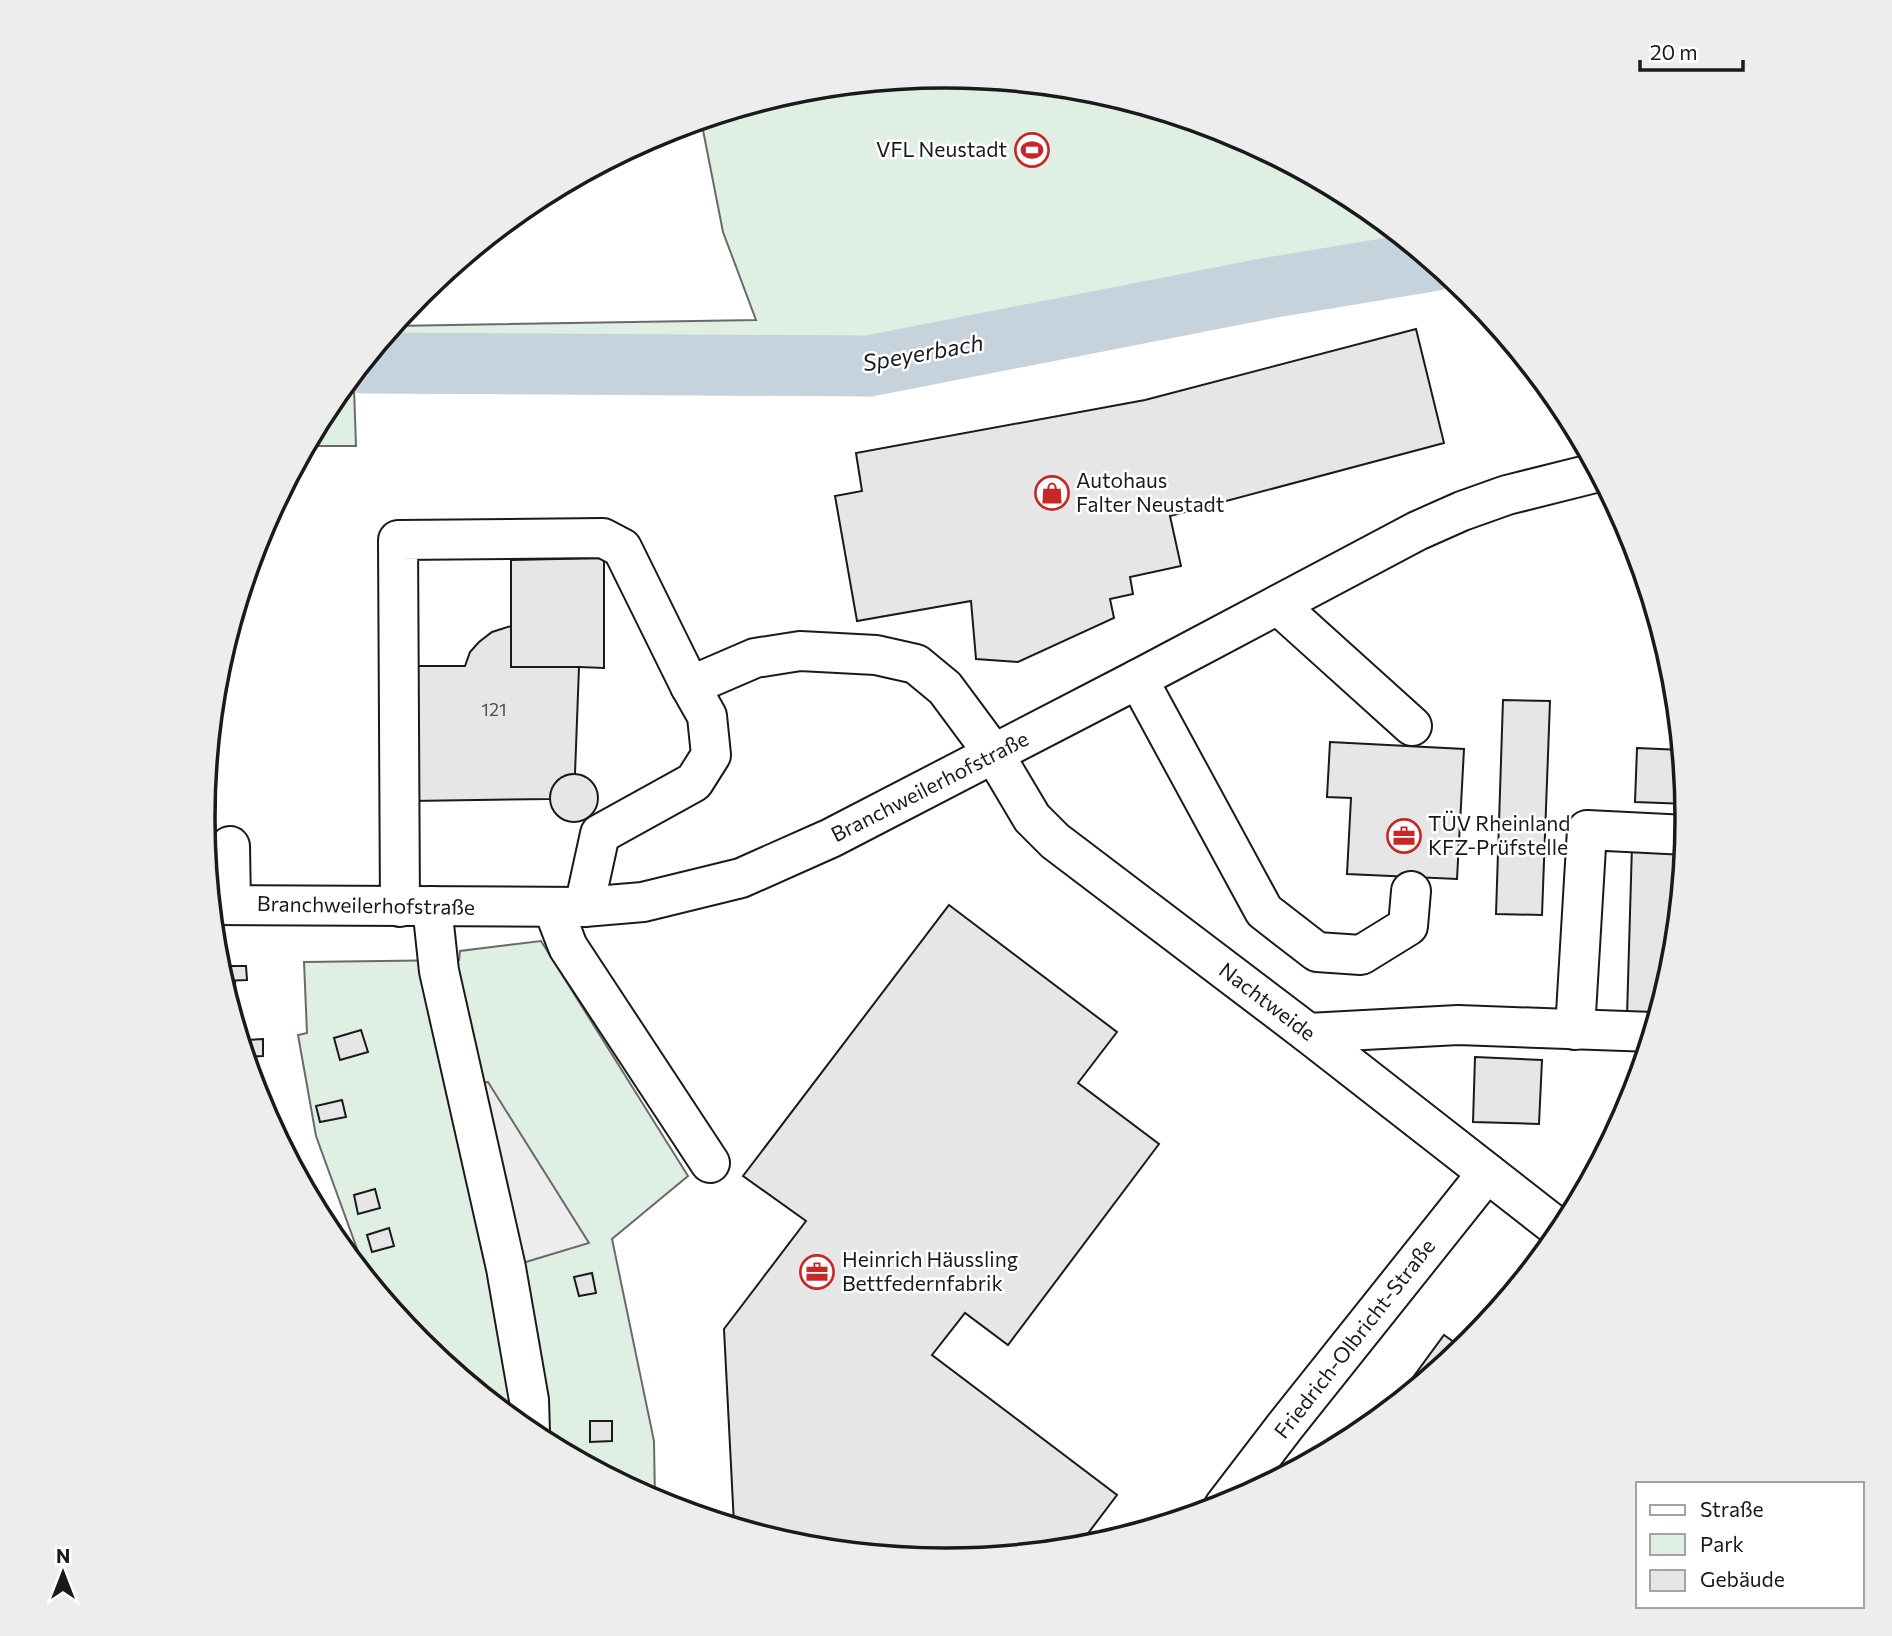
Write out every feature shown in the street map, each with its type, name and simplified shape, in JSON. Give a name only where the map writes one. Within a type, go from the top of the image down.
[{"type":"street","name":"Branchweilerhofstraße","points":[[221,905],[569,907],[643,902],[741,878],[831,838],[1417,531],[1507,495],[1590,474]]},
{"type":"street","points":[[530,1418],[529,1400],[506,1268],[439,971],[416,906],[398,540],[603,538],[622,548],[707,716],[711,755],[694,782],[600,834],[569,907],[568,947],[710,1163]]},
{"type":"street","points":[[1278,605],[1412,726]]},
{"type":"street","name":"Nachtweide","points":[[690,686],[755,658],[800,651],[876,655],[916,664],[945,688],[994,754],[1032,818],[1055,841],[1308,1033],[1553,1224]]},
{"type":"street","points":[[1138,679],[1264,911],[1317,952],[1361,955],[1408,926],[1410,891]]},
{"type":"street","points":[[1575,1030],[1587,830],[1676,834]]},
{"type":"street","points":[[221,904],[230,846]]},
{"type":"street","points":[[1308,1033],[1458,1025],[1644,1032]]},
{"type":"street","name":"Friedrich-Olbricht-Straße","points":[[1238,1487],[1487,1173]]},
{"type":"green space","points":[[898,89],[994,89],[1041,94],[1135,112],[1226,143],[1311,185],[1352,211],[1391,238],[1441,281],[857,382],[356,388],[406,326],[756,320],[723,232],[703,129],[757,112],[851,94]]},
{"type":"green space","points":[[354,390],[356,446],[317,446]]},
{"type":"green space","points":[[541,941],[688,1176],[612,1239],[654,1441],[655,1488],[581,1451],[540,1425],[501,1398],[429,1335],[358,1251],[316,1136],[298,1035],[307,1033],[304,962],[459,960],[460,951]]},
{"type":"shaded area","points":[[488,1082],[589,1243],[506,1268],[465,1087]]},
{"type":"building","name":"Autohaus Falter Neustadt","points":[[1416,329],[1444,443],[1170,516],[1181,566],[1130,577],[1133,594],[1110,599],[1114,618],[1018,662],[976,659],[971,601],[857,621],[835,496],[862,491],[856,453],[1145,400]]},
{"type":"building","points":[[604,558],[604,668],[511,667],[511,560]]},
{"type":"building","points":[[511,626],[511,667],[579,667],[575,774],[558,780],[550,799],[411,801],[412,666],[465,666],[470,652],[479,642],[492,632]]},
{"type":"building","points":[[1503,700],[1550,701],[1542,915],[1496,914]]},
{"type":"building","name":"TÜV Rheinland KFZ-Prüfstelle","points":[[1330,742],[1464,749],[1457,879],[1347,874],[1351,798],[1327,797]]},
{"type":"building","points":[[1637,748],[1673,750],[1676,804],[1635,802]]},
{"type":"building","points":[[574,774],[591,781],[598,798],[591,815],[574,822],[557,815],[550,798],[557,781]]},
{"type":"building","points":[[1632,845],[1675,847],[1670,913],[1652,1007],[1649,1016],[1627,1016]]},
{"type":"building","points":[[949,905],[1117,1032],[1078,1083],[1159,1144],[1008,1345],[965,1313],[932,1355],[1117,1495],[1087,1534],[994,1547],[898,1547],[803,1534],[734,1517],[724,1329],[806,1221],[743,1176]]},
{"type":"building","points":[[231,966],[246,966],[247,980],[234,981]]},
{"type":"building","points":[[361,1030],[368,1052],[340,1060],[334,1038]]},
{"type":"building","points":[[263,1039],[263,1056],[255,1056],[250,1040]]},
{"type":"building","points":[[1475,1057],[1542,1060],[1539,1124],[1473,1122]]},
{"type":"building","points":[[342,1100],[346,1117],[320,1122],[316,1106]]},
{"type":"building","points":[[375,1189],[380,1208],[358,1214],[354,1195]]},
{"type":"building","points":[[389,1228],[394,1246],[372,1252],[367,1235]]},
{"type":"building","points":[[592,1273],[596,1293],[579,1296],[574,1277]]},
{"type":"building","points":[[1444,1335],[1455,1343],[1428,1367],[1409,1383]]},
{"type":"building","points":[[590,1421],[612,1421],[612,1441],[590,1442]]},
{"type":"waterway","name":"Speyerbach","points":[[374,363],[869,366],[1269,288],[1421,263]]},
{"type":"place","name":"VFL Neustadt","points":[[1032,150]]},
{"type":"place","name":"Autohaus Falter Neustadt","points":[[1052,493]]},
{"type":"place","name":"TÜV Rheinland KFZ-Prüfstelle","points":[[1404,836]]},
{"type":"place","name":"Heinrich Häussling Bettfedernfabrik","points":[[817,1272]]}]
